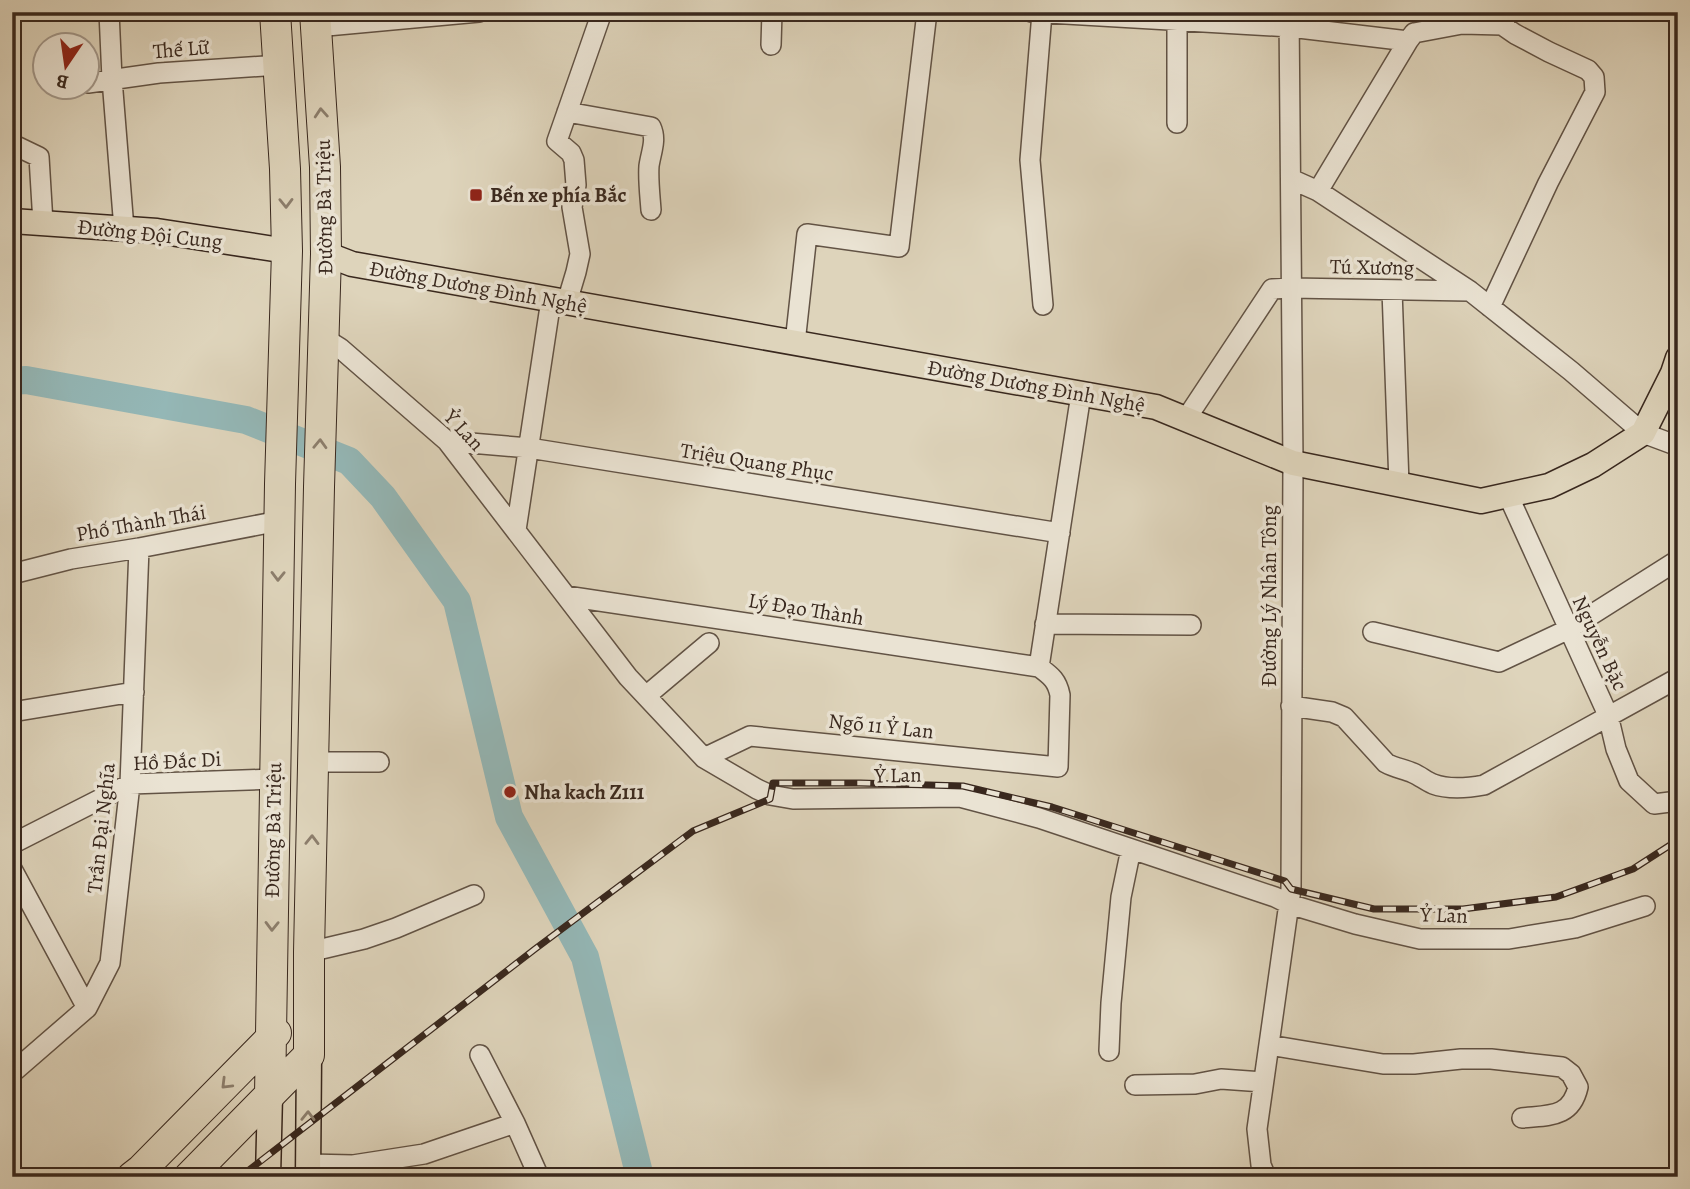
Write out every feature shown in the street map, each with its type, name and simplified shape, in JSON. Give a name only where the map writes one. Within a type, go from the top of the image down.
[{"type":"highway","name":"Đường Bà Triệu","points":[[270,1095],[279,484],[287,251],[285,169],[275,12]]},
{"type":"highway","name":"Đường Bà Triệu","points":[[309,1055],[309,952],[326,254],[325,167],[316,19]]},
{"type":"highway","points":[[287,251],[326,254]]},
{"type":"highway","points":[[132,1177],[309,1001]]},
{"type":"highway","points":[[189,1177],[309,1055]]},
{"type":"main road","name":"Đường Đội Cung","points":[[12,221],[157,231],[287,251]]},
{"type":"main road","name":"Đường Dương Đình Nghệ","points":[[326,254],[352,264],[1156,407],[1293,463],[1481,501],[1549,486],[1593,466],[1643,433]]},
{"type":"main road","points":[[1643,433],[1678,358]]},
{"type":"main road","name":"Đường Bà Triệu","points":[[308,1170],[309,1055]]},
{"type":"main road","name":"Đường Bà Triệu","points":[[268,1177],[270,1095]]},
{"type":"street","points":[[109,12],[124,229]]},
{"type":"street","points":[[316,19],[480,12]]},
{"type":"street","points":[[516,530],[529,448],[559,301],[576,272],[580,254],[572,207],[576,185],[574,160],[571,153],[557,141],[602,12]]},
{"type":"street","points":[[771,45],[772,12]]},
{"type":"street","points":[[795,342],[807,234],[899,247],[927,12]]},
{"type":"street","points":[[1031,12],[1151,16],[1177,21],[1289,20],[1411,37],[1462,24],[1505,19],[1515,34],[1588,70],[1594,77],[1595,92],[1489,307]]},
{"type":"street","points":[[1318,191],[1411,37],[1415,12]]},
{"type":"street","points":[[1672,12],[1678,14]]},
{"type":"street","points":[[1042,13],[1030,160],[1043,305]]},
{"type":"street","name":"Đường Lý Nhân Tông","points":[[1266,1177],[1261,1165],[1257,1129],[1291,876],[1293,463],[1282,288],[1291,179],[1289,20]]},
{"type":"street","points":[[1177,21],[1177,123]]},
{"type":"street","name":"Thế Lữ","points":[[102,81],[159,73],[279,65]]},
{"type":"street","points":[[567,112],[651,127],[654,134],[649,165],[651,210]]},
{"type":"street","points":[[12,145],[39,157],[43,223]]},
{"type":"street","points":[[1291,179],[1318,191],[1470,291],[1571,371],[1643,433],[1678,446]]},
{"type":"street","points":[[1186,419],[1282,288]]},
{"type":"street","name":"Tú Xương","points":[[1282,288],[1470,291]]},
{"type":"street","points":[[1392,290],[1399,484]]},
{"type":"street","name":"Ỷ Lan","points":[[324,338],[340,348],[447,441],[628,677],[704,758],[770,795],[793,799],[960,797],[1039,818],[1289,904],[1355,924],[1420,939],[1508,939],[1574,928],[1645,906]]},
{"type":"street","points":[[1039,667],[1081,394]]},
{"type":"street","name":"Triệu Quang Phục","points":[[447,441],[529,448],[1060,533]]},
{"type":"street","name":"Nguyễn Bặc","points":[[1508,495],[1608,715],[1616,749],[1629,781],[1654,804],[1678,801]]},
{"type":"street","name":"Phố Thành Thái","points":[[12,574],[71,559],[279,521]]},
{"type":"street","name":"Trần Đại Nghĩa","points":[[12,1073],[87,1008],[110,963],[130,784],[139,548]]},
{"type":"street","points":[[1373,632],[1499,662],[1569,629],[1678,560]]},
{"type":"street","name":"Lý Đạo Thành","points":[[566,596],[1039,667]]},
{"type":"street","points":[[1045,624],[1191,625]]},
{"type":"street","points":[[646,696],[709,643]]},
{"type":"street","name":"Ngõ 11 Ỷ Lan","points":[[704,758],[750,736],[1058,767],[1060,695],[1058,685],[1052,677],[1039,667]]},
{"type":"street","points":[[1292,706],[1332,712],[1344,718],[1386,763],[1394,768],[1442,786],[1470,787],[1484,785],[1678,678]]},
{"type":"street","points":[[12,712],[134,692]]},
{"type":"street","points":[[314,762],[379,762]]},
{"type":"street","name":"Hồ Đắc Di","points":[[12,844],[130,784],[274,779]]},
{"type":"street","points":[[1109,1051],[1121,897],[1131,849]]},
{"type":"street","points":[[12,869],[87,1008]]},
{"type":"street","points":[[309,952],[396,928],[474,895]]},
{"type":"street","points":[[1269,1045],[1383,1063],[1441,1063],[1461,1059],[1491,1059],[1562,1067],[1571,1074],[1578,1087],[1575,1100],[1567,1108],[1556,1114],[1522,1118]]},
{"type":"street","points":[[480,1055],[539,1177]]},
{"type":"street","points":[[1135,1085],[1195,1084],[1221,1079],[1263,1082]]},
{"type":"street","points":[[308,1170],[424,1154],[515,1123]]},
{"type":"waterway","points":[[12,381],[26,380],[246,420],[349,461],[383,497],[457,601],[509,817],[585,957],[640,1177]]},
{"type":"railway","points":[[240,1177],[535,949],[693,831],[770,799],[773,783],[963,786],[1052,807],[1285,881],[1291,889],[1374,909],[1463,909],[1556,897],[1633,869],[1678,840]]},
{"type":"place","name":"Bến xe phía Bắc","points":[[476,195]]},
{"type":"place","name":"Nha kach Z111","points":[[510,792]]}]
